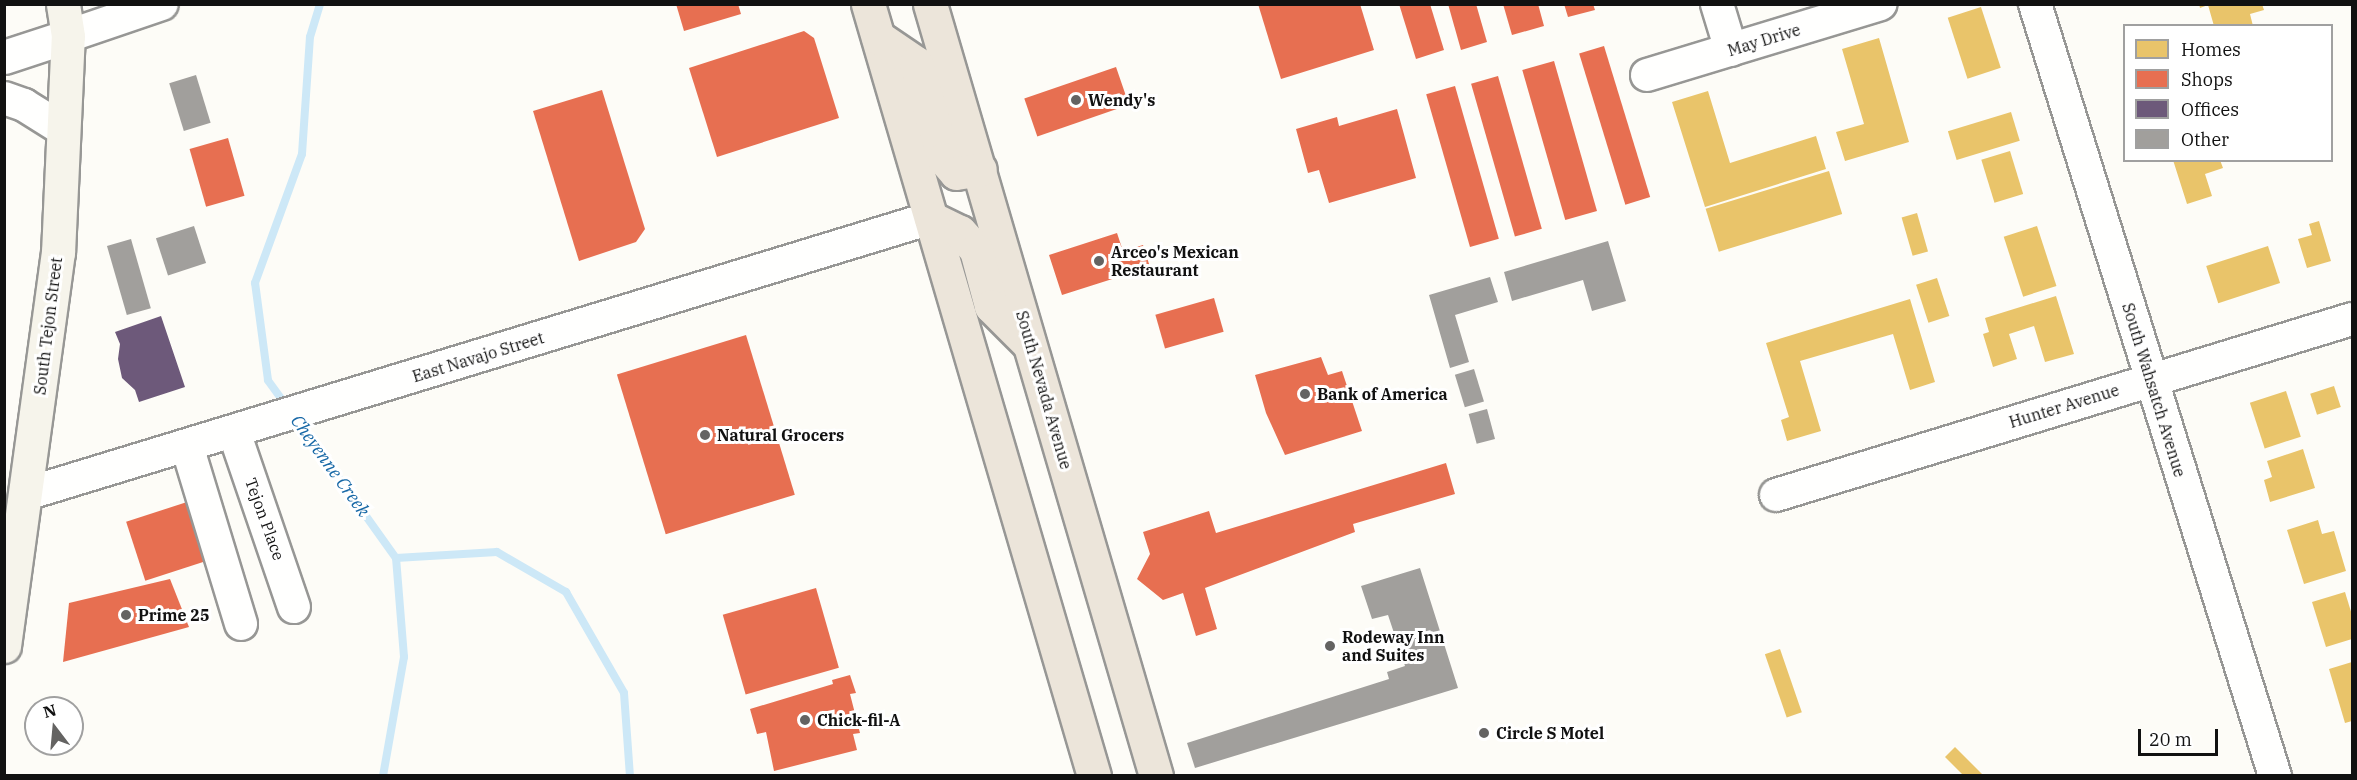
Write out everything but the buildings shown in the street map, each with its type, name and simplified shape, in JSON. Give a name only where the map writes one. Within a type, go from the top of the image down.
[{"type":"highway","points":[[868,4],[1094,776]]},
{"type":"highway","name":"South Nevada Avenue","points":[[930,4],[1156,776]]},
{"type":"highway","points":[[878,37],[916,63],[944,159],[957,173],[980,170]]},
{"type":"highway","points":[[931,218],[960,232],[976,250],[992,306],[1031,346]]},
{"type":"main road","name":"South Tejon Street","points":[[4,646],[58,253],[64,130],[65,20]]},
{"type":"street","points":[[4,57],[65,20],[162,4]]},
{"type":"street","points":[[1717,4],[1731,50]]},
{"type":"street","name":"May Drive","points":[[1647,75],[1880,4]]},
{"type":"street","name":"South Wahsatch Avenue","points":[[2035,4],[2275,776]]},
{"type":"street","points":[[4,98],[24,105],[64,130]]},
{"type":"street","name":"East Navajo Street","points":[[26,494],[267,423],[931,218]]},
{"type":"street","name":"Hunter Avenue","points":[[1776,495],[2352,319]]},
{"type":"street","name":"Tejon Place","points":[[234,432],[294,607]]},
{"type":"street","points":[[187,446],[241,624]]},
{"type":"waterway","name":"Cheyenne Creek","points":[[288,408],[268,380],[255,283],[302,154],[310,37],[320,4]]},
{"type":"waterway","name":"Cheyenne Creek","points":[[296,418],[396,558],[497,552],[566,592],[624,693],[630,776]]},
{"type":"waterway","points":[[383,776],[404,657],[396,558]]},
{"type":"place","name":"Wendy's","points":[[1076,100]]},
{"type":"place","name":"Arceo's Mexican Restaurant","points":[[1099,261]]},
{"type":"place","name":"Bank of America","points":[[1305,394]]},
{"type":"place","name":"Natural Grocers","points":[[705,435]]},
{"type":"place","name":"Prime 25","points":[[126,615]]},
{"type":"place","name":"Rodeway Inn and Suites","points":[[1330,646]]},
{"type":"place","name":"Chick-fil-A","points":[[805,720]]},
{"type":"place","name":"Circle S Motel","points":[[1484,733]]}]
